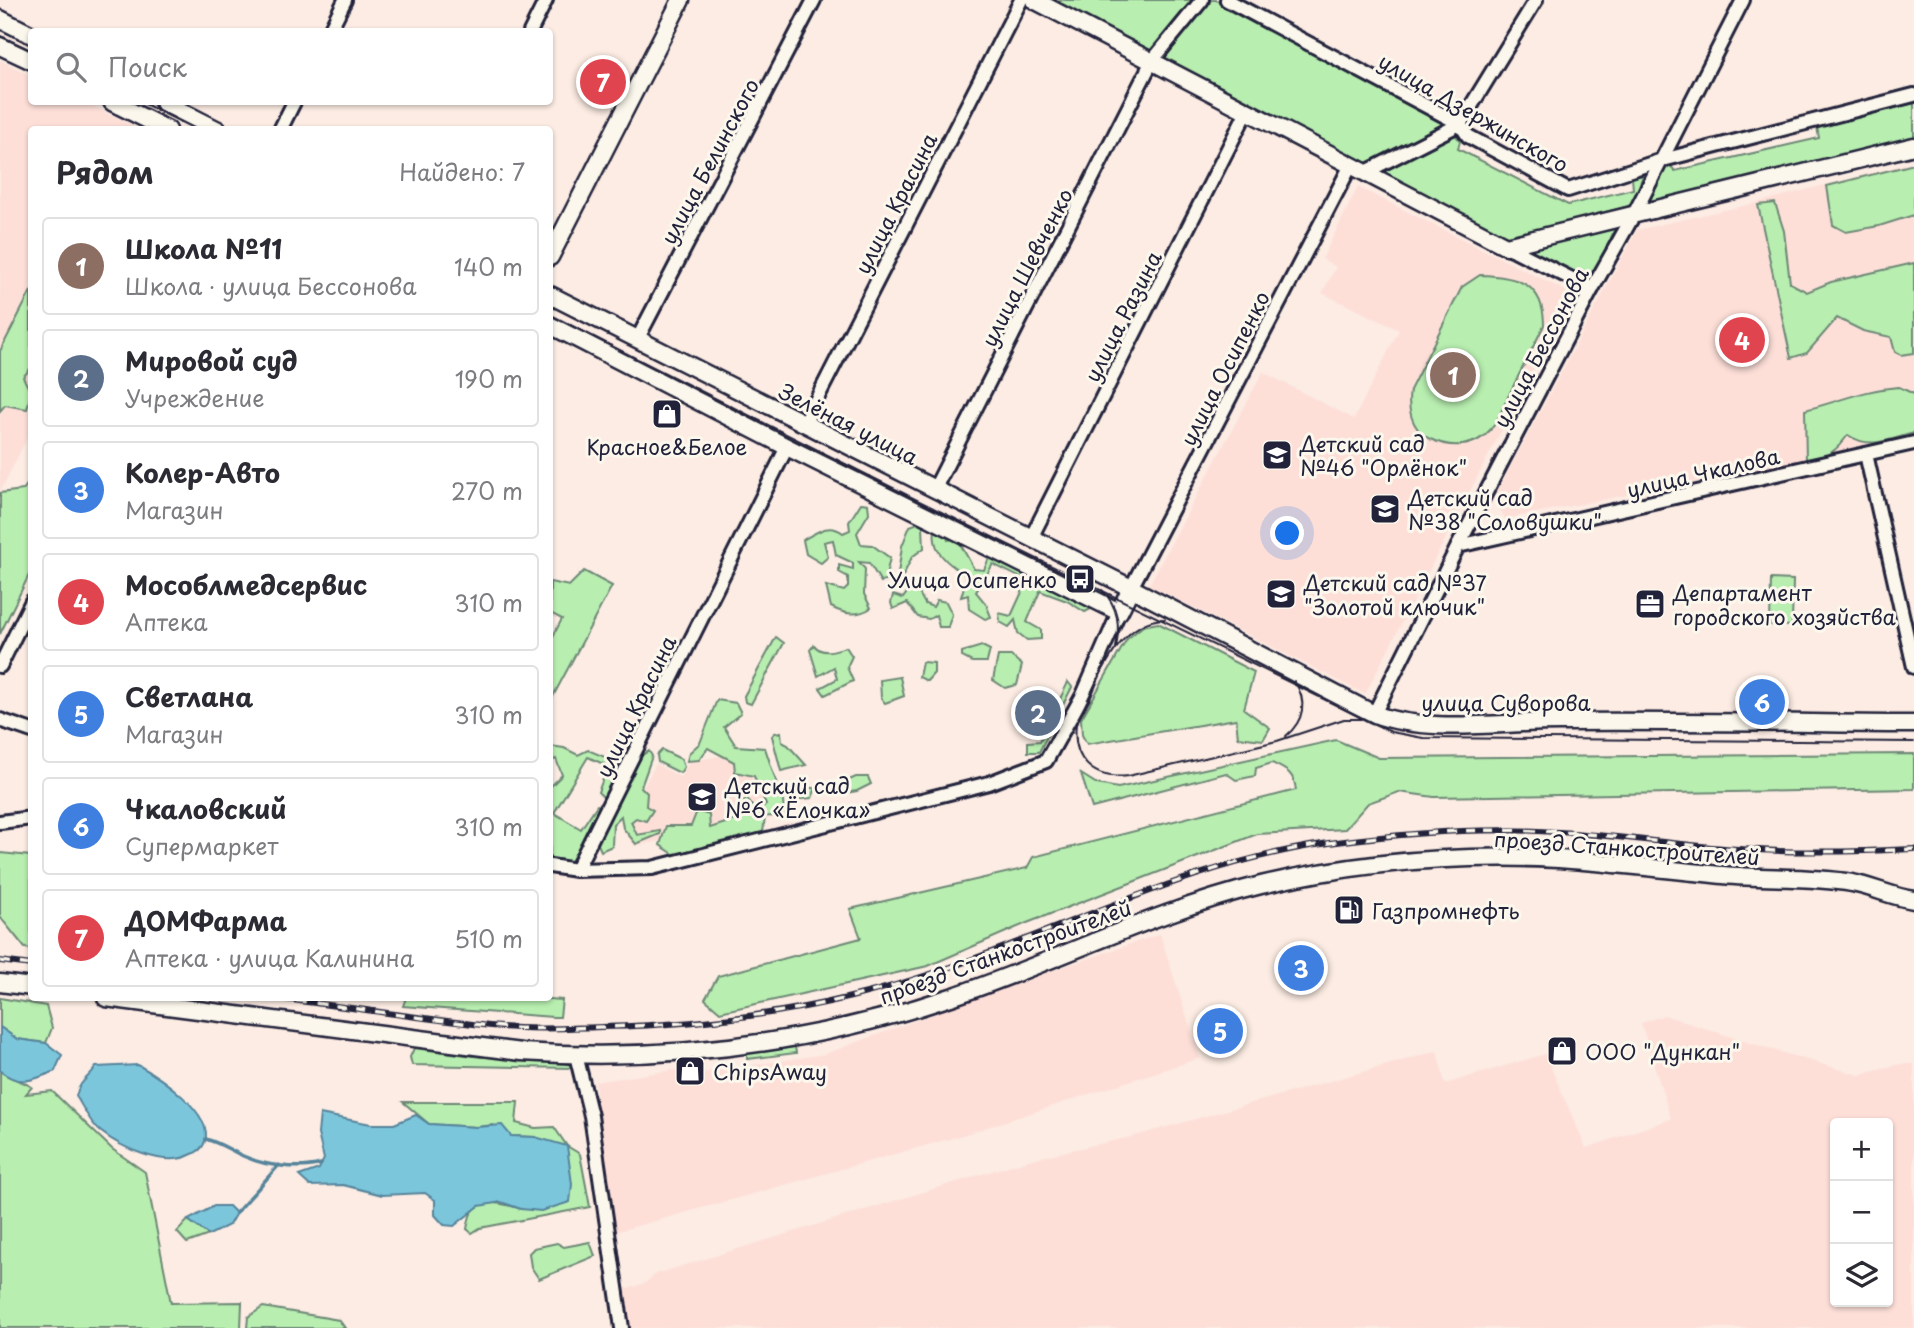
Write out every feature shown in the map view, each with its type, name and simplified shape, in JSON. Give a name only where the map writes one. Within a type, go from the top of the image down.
[{"type":"street","points":[[331,28],[345,0]]},
{"type":"street","points":[[532,28],[545,0]]},
{"type":"street","points":[[553,251],[681,0]]},
{"type":"street","name":"улица Белинского","points":[[638,340],[814,0]]},
{"type":"street","name":"улица Красина","points":[[804,424],[1021,0]]},
{"type":"street","points":[[1034,0],[1592,289]]},
{"type":"street","name":"улица Шевченко","points":[[934,490],[1152,61],[1202,0]]},
{"type":"street","name":"улица Дзержинского","points":[[1227,0],[1460,124],[1468,136],[1567,190],[1659,162],[1914,95]]},
{"type":"street","points":[[1357,169],[1460,124],[1536,0]]},
{"type":"street","name":"улица Бессонова","points":[[1374,714],[1458,546],[1633,216],[1743,0]]},
{"type":"street","points":[[0,19],[28,33]]},
{"type":"street","points":[[0,46],[28,59]]},
{"type":"street","points":[[118,105],[160,126]]},
{"type":"street","points":[[169,105],[210,126]]},
{"type":"street","points":[[282,126],[292,105]]},
{"type":"street","name":"улица Разина","points":[[1031,538],[1247,111]]},
{"type":"street","points":[[1506,246],[1914,146]]},
{"type":"street","name":"улица Осипенко","points":[[1131,588],[1357,169]]},
{"type":"street","name":"Зелёная улица","points":[[553,297],[1131,588]]},
{"type":"street","points":[[553,327],[787,447],[1119,612]]},
{"type":"street","name":"улица Чкалова","points":[[1458,546],[1914,443]]},
{"type":"street","name":"улица Красина","points":[[576,870],[787,447]]},
{"type":"street","points":[[1866,454],[1914,667]]},
{"type":"street","points":[[553,866],[576,870],[652,868],[989,783],[1046,761],[1083,695],[1131,588]]},
{"type":"street","name":"улица Суворова","points":[[1131,588],[1374,714],[1404,723],[1914,724]]},
{"type":"street","points":[[0,666],[28,609]]},
{"type":"street","points":[[0,720],[28,730]]},
{"type":"street","points":[[0,822],[28,818]]},
{"type":"street","name":"проезд Станкостроителей","points":[[128,1001],[522,1052],[576,1055],[696,1052],[743,1047],[892,1016],[954,996],[1169,913],[1229,894],[1301,877],[1395,862],[1495,858],[1569,860],[1760,878],[1850,883],[1914,900]]},
{"type":"street","points":[[0,983],[28,986]]},
{"type":"street","points":[[576,1055],[591,1116],[622,1328]]},
{"type":"shaded area","points":[[0,60],[28,74],[28,105],[90,105],[135,126],[28,126],[28,436],[0,492]]},
{"type":"shaded area","points":[[1914,162],[1914,432],[1806,460],[1505,519],[1494,498],[1637,230],[1756,203]]},
{"type":"shaded area","points":[[1358,187],[1572,294],[1365,694],[1149,585],[1263,372],[1354,419],[1399,330],[1322,293],[1336,267],[1322,259]]},
{"type":"shaded area","name":"Детский сад №6 «Ёлочка»","points":[[754,749],[772,818],[635,846],[621,827],[656,764],[680,777],[689,762]]},
{"type":"shaded area","points":[[1160,934],[1200,1058],[960,1136],[612,1233],[595,1082],[693,1067],[695,1074],[825,1054]]},
{"type":"shaded area","points":[[1664,1015],[1859,1075],[1900,1064],[1914,1064],[1914,1328],[615,1328],[604,1276],[628,1289],[645,1283],[656,1274],[1032,1159],[1135,1136],[1437,1051],[1445,1084],[1545,1054],[1586,1148],[1671,1119],[1641,1023]]},
{"type":"green space","points":[[1050,0],[1216,0],[1450,120],[1369,166]]},
{"type":"green space","points":[[1914,103],[1914,139],[1659,205],[1648,200],[1665,164],[1668,163],[1675,171],[1819,138],[1817,127]]},
{"type":"green space","points":[[1454,133],[1460,141],[1458,149],[1568,205],[1633,189],[1632,178],[1643,175],[1632,205],[1512,237],[1497,234],[1376,172]]},
{"type":"green space","points":[[1914,164],[1914,215],[1879,226],[1846,232],[1833,225],[1827,186]]},
{"type":"green space","points":[[1775,203],[1784,231],[1790,283],[1807,292],[1831,282],[1914,263],[1914,353],[1901,355],[1895,352],[1891,337],[1863,331],[1837,318],[1807,353],[1791,358],[1758,205]]},
{"type":"green space","points":[[1616,226],[1597,267],[1586,278],[1579,278],[1525,249]]},
{"type":"green space","points":[[1480,275],[1517,280],[1534,291],[1543,311],[1544,325],[1492,428],[1478,440],[1462,445],[1436,442],[1422,434],[1414,423],[1409,404],[1410,390],[1462,287]]},
{"type":"green space","points":[[28,297],[28,371],[23,377],[28,387],[27,409],[5,405],[0,411],[0,351]]},
{"type":"green space","points":[[1899,387],[1914,394],[1914,433],[1872,443],[1848,435],[1830,453],[1806,460],[1805,410],[1863,393]]},
{"type":"green space","points":[[28,483],[28,577],[0,634],[0,493],[23,490]]},
{"type":"green space","points":[[861,503],[868,504],[869,513],[857,533],[861,544],[872,545],[890,558],[887,571],[889,580],[881,582],[869,563],[859,562],[865,569],[864,594],[871,608],[851,614],[831,607],[826,586],[844,591],[848,587],[848,577],[839,572],[839,565],[853,569],[853,563],[836,555],[833,540],[824,542],[828,557],[821,563],[806,554],[803,540],[828,528],[843,533],[850,530],[849,522]]},
{"type":"green space","points":[[918,523],[923,526],[924,548],[912,557],[902,578],[898,574],[902,546],[910,526]]},
{"type":"green space","points":[[936,525],[942,525],[948,540],[957,538],[974,569],[984,570],[989,558],[1004,557],[1100,604],[1085,612],[1067,601],[1040,591],[1027,622],[1041,630],[1041,639],[1027,640],[1018,633],[1015,620],[1009,627],[1000,622],[999,613],[1011,616],[1027,581],[993,564],[976,592],[986,604],[991,617],[985,619],[969,609],[968,595],[961,597],[967,576],[942,556],[935,542]]},
{"type":"green space","points":[[584,571],[612,586],[553,696],[553,636],[562,619],[553,614],[553,583],[569,586]]},
{"type":"green space","points":[[1771,579],[1793,580],[1792,626],[1770,625]]},
{"type":"green space","points":[[909,590],[919,593],[925,604],[933,607],[937,600],[946,602],[952,614],[948,627],[939,627],[936,615],[929,619],[918,617],[907,603],[893,609],[893,595],[903,598]]},
{"type":"green space","points":[[1158,623],[1254,672],[1244,709],[1270,728],[1263,740],[1238,737],[1236,719],[1087,744],[1082,735],[1081,719],[1127,639],[1143,626]]},
{"type":"green space","points":[[776,637],[784,643],[751,704],[745,702],[744,696]]},
{"type":"green space","points":[[814,645],[825,651],[846,647],[852,656],[847,667],[853,681],[825,695],[820,688],[837,679],[834,667],[818,676],[810,650]]},
{"type":"green space","points":[[982,646],[990,650],[987,662],[972,662],[962,657],[962,652]]},
{"type":"green space","points":[[998,656],[1011,656],[1022,665],[1017,685],[1005,688],[993,680]]},
{"type":"green space","points":[[922,662],[934,663],[934,673],[927,681],[919,677]]},
{"type":"green space","points":[[900,677],[904,696],[885,703],[881,698],[880,680]]},
{"type":"green space","points":[[1068,682],[1072,687],[1039,752],[1028,752],[1028,742],[1040,741]]},
{"type":"green space","points":[[717,700],[736,703],[741,713],[724,727],[736,746],[765,748],[783,802],[785,817],[765,816],[763,833],[675,855],[660,845],[666,826],[691,826],[697,811],[709,815],[710,828],[735,820],[735,809],[747,798],[755,811],[766,805],[754,776],[735,772],[734,762],[708,748],[699,760],[687,761],[689,753],[700,743]]},
{"type":"green space","points":[[781,732],[782,742],[806,765],[781,771],[772,736]]},
{"type":"green space","points":[[1336,740],[1379,758],[1914,754],[1914,789],[1434,797],[1399,792],[1368,803],[1345,829],[1257,834],[1027,923],[928,966],[720,1012],[705,999],[718,976],[861,938],[850,909],[1027,868],[1033,857],[1296,790],[1289,773],[1272,763],[1256,768],[1255,776],[1236,780],[1226,773],[1092,808],[1081,774],[1097,784],[1118,788]]},
{"type":"green space","points":[[553,746],[578,755],[588,750],[617,762],[623,773],[604,798],[598,792],[608,766],[588,757],[554,813],[581,829],[597,805],[603,808],[585,847],[573,861],[553,860],[553,784],[562,775],[556,759],[553,760]]},
{"type":"green space","points":[[662,750],[681,759],[684,767],[680,773],[658,762],[657,755]]},
{"type":"green space","points":[[649,751],[652,756],[641,787],[647,793],[646,806],[653,810],[646,821],[636,818],[631,822],[637,835],[660,831],[660,834],[636,844],[623,828],[621,816],[613,824],[612,846],[601,851],[597,842],[642,755]]},
{"type":"green space","points":[[856,777],[868,777],[871,784],[857,791],[840,794],[840,784]]},
{"type":"green space","points":[[796,788],[816,788],[812,798],[790,800],[789,791]]},
{"type":"green space","points":[[0,853],[28,856],[28,948],[0,917]]},
{"type":"green space","points":[[0,998],[46,1006],[52,1028],[46,1043],[17,1039],[0,1027]]},
{"type":"green space","points":[[562,1000],[560,1017],[403,1006],[405,1001]]},
{"type":"green space","points":[[795,1047],[796,1053],[747,1059],[747,1053]]},
{"type":"green space","points":[[414,1048],[481,1057],[505,1056],[530,1061],[544,1060],[567,1063],[574,1068],[412,1065],[410,1057]]},
{"type":"green space","points":[[0,1071],[32,1087],[26,1094],[52,1091],[112,1149],[145,1172],[171,1303],[242,1302],[241,1328],[0,1328]]},
{"type":"green space","points":[[403,1102],[518,1102],[516,1123],[535,1128],[554,1127],[567,1146],[580,1154],[590,1207],[480,1228],[472,1233],[467,1229],[471,1214],[477,1207],[496,1203],[521,1209],[535,1137],[511,1136],[493,1125],[476,1127],[429,1124]]},
{"type":"green space","points":[[188,1220],[209,1235],[187,1243],[177,1232]]},
{"type":"green space","points":[[590,1242],[595,1256],[539,1279],[531,1267],[529,1253],[534,1248],[557,1243],[564,1247]]},
{"type":"green space","points":[[263,1307],[339,1320],[345,1328],[247,1328],[248,1317]]},
{"type":"water","points":[[0,1027],[17,1039],[46,1043],[62,1055],[55,1071],[34,1079],[21,1080],[0,1071]]},
{"type":"water","points":[[138,1065],[170,1086],[201,1119],[206,1130],[205,1141],[197,1151],[180,1158],[156,1158],[119,1144],[96,1128],[76,1096],[82,1083],[96,1067]]},
{"type":"water","points":[[320,1114],[371,1124],[394,1124],[416,1115],[429,1124],[476,1127],[502,1125],[511,1136],[535,1137],[567,1146],[572,1184],[570,1202],[541,1211],[521,1209],[501,1202],[479,1206],[454,1226],[444,1225],[435,1215],[435,1200],[425,1193],[382,1195],[343,1185],[310,1186],[299,1176],[319,1169],[324,1159],[318,1134]]},
{"type":"water","points":[[214,1206],[229,1206],[236,1213],[229,1225],[209,1235],[188,1220]]},
{"type":"waterway","points":[[206,1139],[271,1165],[302,1167],[321,1164]]},
{"type":"waterway","points":[[236,1213],[279,1165]]},
{"type":"tram line","points":[[0,36],[28,49]]},
{"type":"tram line","points":[[147,105],[189,126]]},
{"type":"tram line","points":[[553,317],[917,500],[1391,732],[1423,738],[1914,742]]},
{"type":"tram line","points":[[1102,590],[1112,603],[1117,617],[1116,648]]},
{"type":"tram line","points":[[1165,619],[1148,622],[1134,630],[1121,643],[1100,675],[1076,724],[1077,747],[1081,757],[1095,771],[1128,776],[1277,741],[1344,719],[1361,719]]},
{"type":"tram line","points":[[1286,736],[1297,724],[1302,710],[1301,696],[1294,681]]},
{"type":"railway","points":[[298,1001],[445,1021],[538,1029],[696,1022],[758,1015],[851,997],[911,980],[971,960],[1147,892],[1267,855],[1329,843],[1433,832],[1563,832],[1760,850],[1826,852],[1914,849]]},
{"type":"railway","points":[[0,961],[28,964]]},
{"type":"place","name":"ДОМФарма","points":[[603,82]]},
{"type":"place","name":"Мособлмедсервис","points":[[1742,340]]},
{"type":"place","name":"Школа №11","points":[[1453,375]]},
{"type":"place","name":"Красное&Белое","points":[[667,414]]},
{"type":"place","name":"Детский сад №46 \"Орлёнок\"","points":[[1277,455]]},
{"type":"place","name":"Детский сад №38 \"Соловушки\"","points":[[1385,509]]},
{"type":"place","name":"Улица Осипенко","points":[[1080,579]]},
{"type":"place","name":"Детский сад №37 \"Золотой ключик\"","points":[[1281,594]]},
{"type":"place","name":"Департамент городского хозяйства","points":[[1650,604]]},
{"type":"place","name":"Чкаловский","points":[[1762,702]]},
{"type":"place","name":"Мировой суд","points":[[1038,713]]},
{"type":"place","name":"Детский сад №6 «Ёлочка»","points":[[702,797]]},
{"type":"place","name":"Газпромнефть","points":[[1349,910]]},
{"type":"place","name":"Колер-Авто","points":[[1301,968]]},
{"type":"place","name":"Светлана","points":[[1220,1031]]},
{"type":"place","name":"ООО \"Дункан\"","points":[[1562,1051]]},
{"type":"place","name":"ChipsAway","points":[[690,1071]]}]
